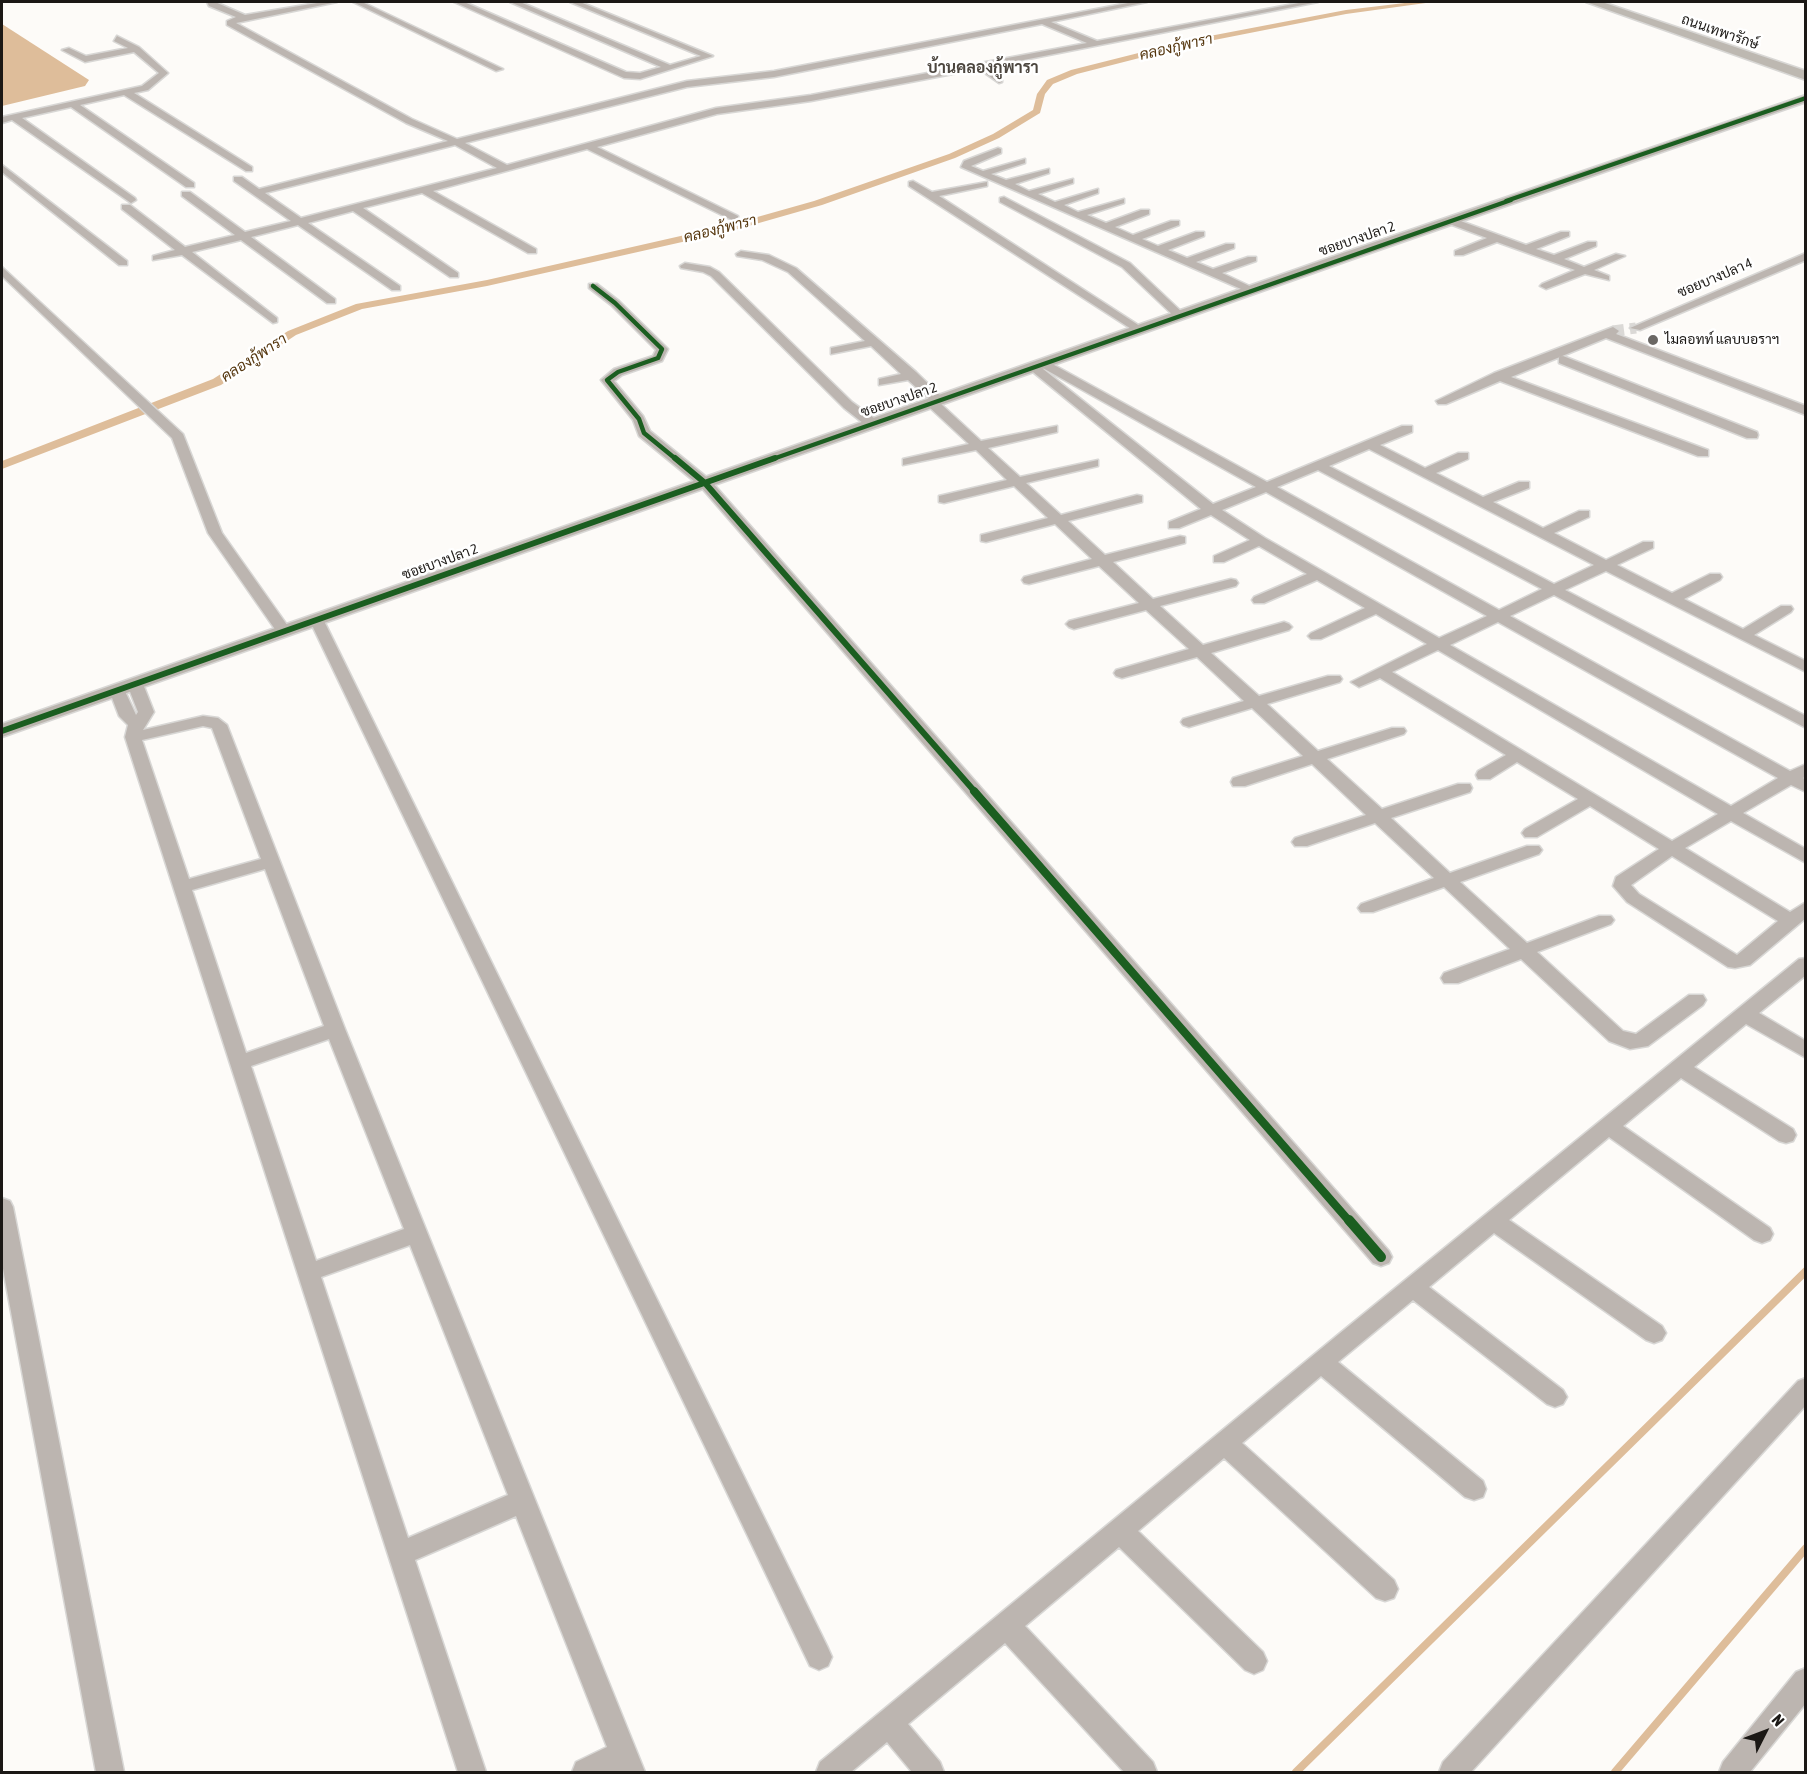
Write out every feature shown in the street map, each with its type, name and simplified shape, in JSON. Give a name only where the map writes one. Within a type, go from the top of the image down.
[{"type":"main road","points":[[1583,2],[1603,3]]},
{"type":"main road","name":"ถนนเทพารักษ์","points":[[1603,3],[1806,68]]},
{"type":"main road","name":"ถนนเทพารักษ์","points":[[1603,3],[1806,76]]},
{"type":"street","points":[[211,2],[241,18]]},
{"type":"street","points":[[333,2],[241,18],[230,23],[410,122],[456,142],[505,168]]},
{"type":"street","points":[[357,2],[499,69]]},
{"type":"street","points":[[458,2],[624,75],[639,76],[709,56],[574,2]]},
{"type":"street","points":[[514,2],[670,68]]},
{"type":"street","points":[[257,192],[687,84],[774,74],[1143,2]]},
{"type":"street","points":[[157,258],[356,208],[724,109],[811,98],[1314,2]]},
{"type":"street","points":[[1041,21],[1095,43]]},
{"type":"street","points":[[2,120],[145,88],[164,74],[136,49],[117,39]]},
{"type":"street","points":[[66,50],[85,59],[136,49]]},
{"type":"street","points":[[981,66],[999,81]]},
{"type":"street","points":[[127,93],[249,169]]},
{"type":"street","name":"ซอยบางปลา 2","points":[[2,731],[1252,290],[1806,98]]},
{"type":"street","points":[[74,105],[188,189],[244,237],[331,301]]},
{"type":"street","points":[[15,117],[129,204],[184,252],[273,320]]},
{"type":"street","points":[[588,146],[734,218]]},
{"type":"street","points":[[998,151],[965,165],[983,179],[1005,184],[1252,290]]},
{"type":"street","points":[[930,195],[983,179],[1022,161]]},
{"type":"street","points":[[2,168],[123,263]]},
{"type":"street","points":[[1005,184],[1046,171]]},
{"type":"street","points":[[238,180],[396,288]]},
{"type":"street","points":[[1029,194],[1069,181]]},
{"type":"street","points":[[913,184],[1140,330]]},
{"type":"street","points":[[424,190],[532,251]]},
{"type":"street","points":[[1054,205],[1094,191]]},
{"type":"street","points":[[1004,200],[1126,265],[1180,316]]},
{"type":"street","points":[[1078,215],[1120,201]]},
{"type":"street","points":[[356,208],[454,275]]},
{"type":"street","points":[[1105,227],[1145,212]]},
{"type":"street","points":[[1451,221],[1605,278]]},
{"type":"street","points":[[1132,239],[1174,223]]},
{"type":"street","points":[[1157,250],[1200,234]]},
{"type":"street","points":[[1526,249],[1565,234]]},
{"type":"street","points":[[1459,253],[1497,238]]},
{"type":"street","points":[[1554,259],[1592,244]]},
{"type":"street","points":[[1186,262],[1230,246]]},
{"type":"street","points":[[741,254],[783,264],[912,375],[978,446],[1449,879],[1616,1036],[1629,1042],[1641,1041],[1696,1000]]},
{"type":"street","points":[[1546,285],[1620,256]]},
{"type":"street","name":"ซอยบางปลา 4","points":[[1636,328],[1806,256]]},
{"type":"street","points":[[1212,273],[1252,259]]},
{"type":"street","points":[[686,266],[706,269],[715,274],[846,403],[873,424]]},
{"type":"street","points":[[2,270],[178,438],[215,532],[284,632]]},
{"type":"street","points":[[593,286],[615,303],[663,351],[653,360],[612,374],[607,380],[639,419],[644,433],[705,483],[1381,1257]]},
{"type":"street","points":[[1442,401],[1498,376],[1555,357],[1609,332],[1806,411]]},
{"type":"street","points":[[835,351],[875,342]]},
{"type":"street","points":[[1555,357],[1752,435]]},
{"type":"street","points":[[1039,366],[1070,378],[1266,489],[1500,616],[1806,787]]},
{"type":"street","points":[[1039,366],[1054,384],[1210,509],[1260,542],[1806,857]]},
{"type":"street","points":[[883,381],[912,375]]},
{"type":"street","points":[[1498,376],[1703,453]]},
{"type":"street","points":[[1054,384],[1070,378]]},
{"type":"street","points":[[908,462],[1052,429]]},
{"type":"street","points":[[1174,525],[1407,429]]},
{"type":"street","points":[[1370,445],[1806,667]]},
{"type":"street","points":[[1425,473],[1463,456]]},
{"type":"street","points":[[944,499],[1093,463]]},
{"type":"street","points":[[1320,466],[1806,723]]},
{"type":"street","points":[[1482,502],[1524,485]]},
{"type":"street","points":[[986,538],[1137,499]]},
{"type":"street","points":[[1543,533],[1584,514]]},
{"type":"street","points":[[1029,580],[1180,540]]},
{"type":"street","points":[[1220,559],[1260,542]]},
{"type":"street","points":[[1359,682],[1648,545]]},
{"type":"street","points":[[1259,600],[1317,575]]},
{"type":"street","points":[[1672,599],[1715,577]]},
{"type":"street","points":[[1074,624],[1231,583]]},
{"type":"street","points":[[1316,636],[1377,608]]},
{"type":"street","points":[[1743,635],[1786,609]]},
{"type":"street","points":[[317,621],[819,1657]]},
{"type":"street","points":[[1122,673],[1284,627]]},
{"type":"street","points":[[1381,672],[1790,920]]},
{"type":"street","points":[[1189,722],[1334,679]]},
{"type":"street","points":[[135,684],[146,712],[135,730]]},
{"type":"street","points":[[117,690],[135,730],[182,887],[472,1773]]},
{"type":"street","points":[[135,730],[203,721],[212,721],[219,725],[335,1029],[628,1763],[585,1773]]},
{"type":"street","points":[[1239,782],[1398,731]]},
{"type":"street","points":[[1484,775],[1519,754]]},
{"type":"street","points":[[1806,769],[1729,813],[1622,881],[1624,891],[1730,961],[1743,960],[1806,908]]},
{"type":"street","points":[[1301,842],[1464,788]]},
{"type":"street","points":[[1367,908],[1449,879],[1532,841],[1590,799]]},
{"type":"street","points":[[182,887],[271,862]]},
{"type":"street","points":[[1451,978],[1605,920]]},
{"type":"street","points":[[830,1773],[1412,1287],[1804,967]]},
{"type":"street","points":[[1746,1015],[1806,1051]]},
{"type":"street","points":[[240,1063],[335,1029]]},
{"type":"street","points":[[1680,1068],[1786,1135]]},
{"type":"street","points":[[1608,1126],[1762,1234]]},
{"type":"street","points":[[2,1207],[110,1773]]},
{"type":"street","points":[[1493,1221],[1654,1333]]},
{"type":"street","points":[[308,1273],[417,1233]]},
{"type":"street","points":[[1412,1287],[1555,1397]]},
{"type":"street","points":[[1322,1363],[1474,1489]]},
{"type":"street","points":[[1453,1773],[1806,1388]]},
{"type":"street","points":[[1225,1443],[1385,1589]]},
{"type":"street","points":[[400,1554],[523,1501]]},
{"type":"street","points":[[1120,1530],[1254,1661]]},
{"type":"street","points":[[1006,1625],[1143,1773]]},
{"type":"street","points":[[1733,1773],[1806,1682]]},
{"type":"street","points":[[890,1724],[930,1773]]},
{"type":"shaded area","points":[[2,24],[89,80],[85,86],[2,106]]},
{"type":"waterway","name":"คลองกู้พารา","points":[[2,465],[217,382],[292,333],[327,317],[360,306],[487,283],[731,228],[818,203],[952,156],[996,136],[1037,111],[1041,94],[1050,82],[1074,72],[1194,42],[1346,12],[1429,2]]},
{"type":"waterway","points":[[1296,1772],[1806,1271]]},
{"type":"waterway","points":[[1615,1772],[1806,1548]]},
{"type":"tunnel","points":[[1613,331],[1636,328]]},
{"type":"cycle path","points":[[2,731],[1345,257],[1806,98]]},
{"type":"cycle path","points":[[593,286],[615,303],[662,349],[658,358],[618,372],[607,380],[639,419],[644,433],[705,483],[1381,1257]]},
{"type":"place","name":"ไมลอทท์ แลบบอราฯ","points":[[1653,340]]},
{"type":"district","name":"บ้านคลองกู้พารา","points":[[983,68]]}]
